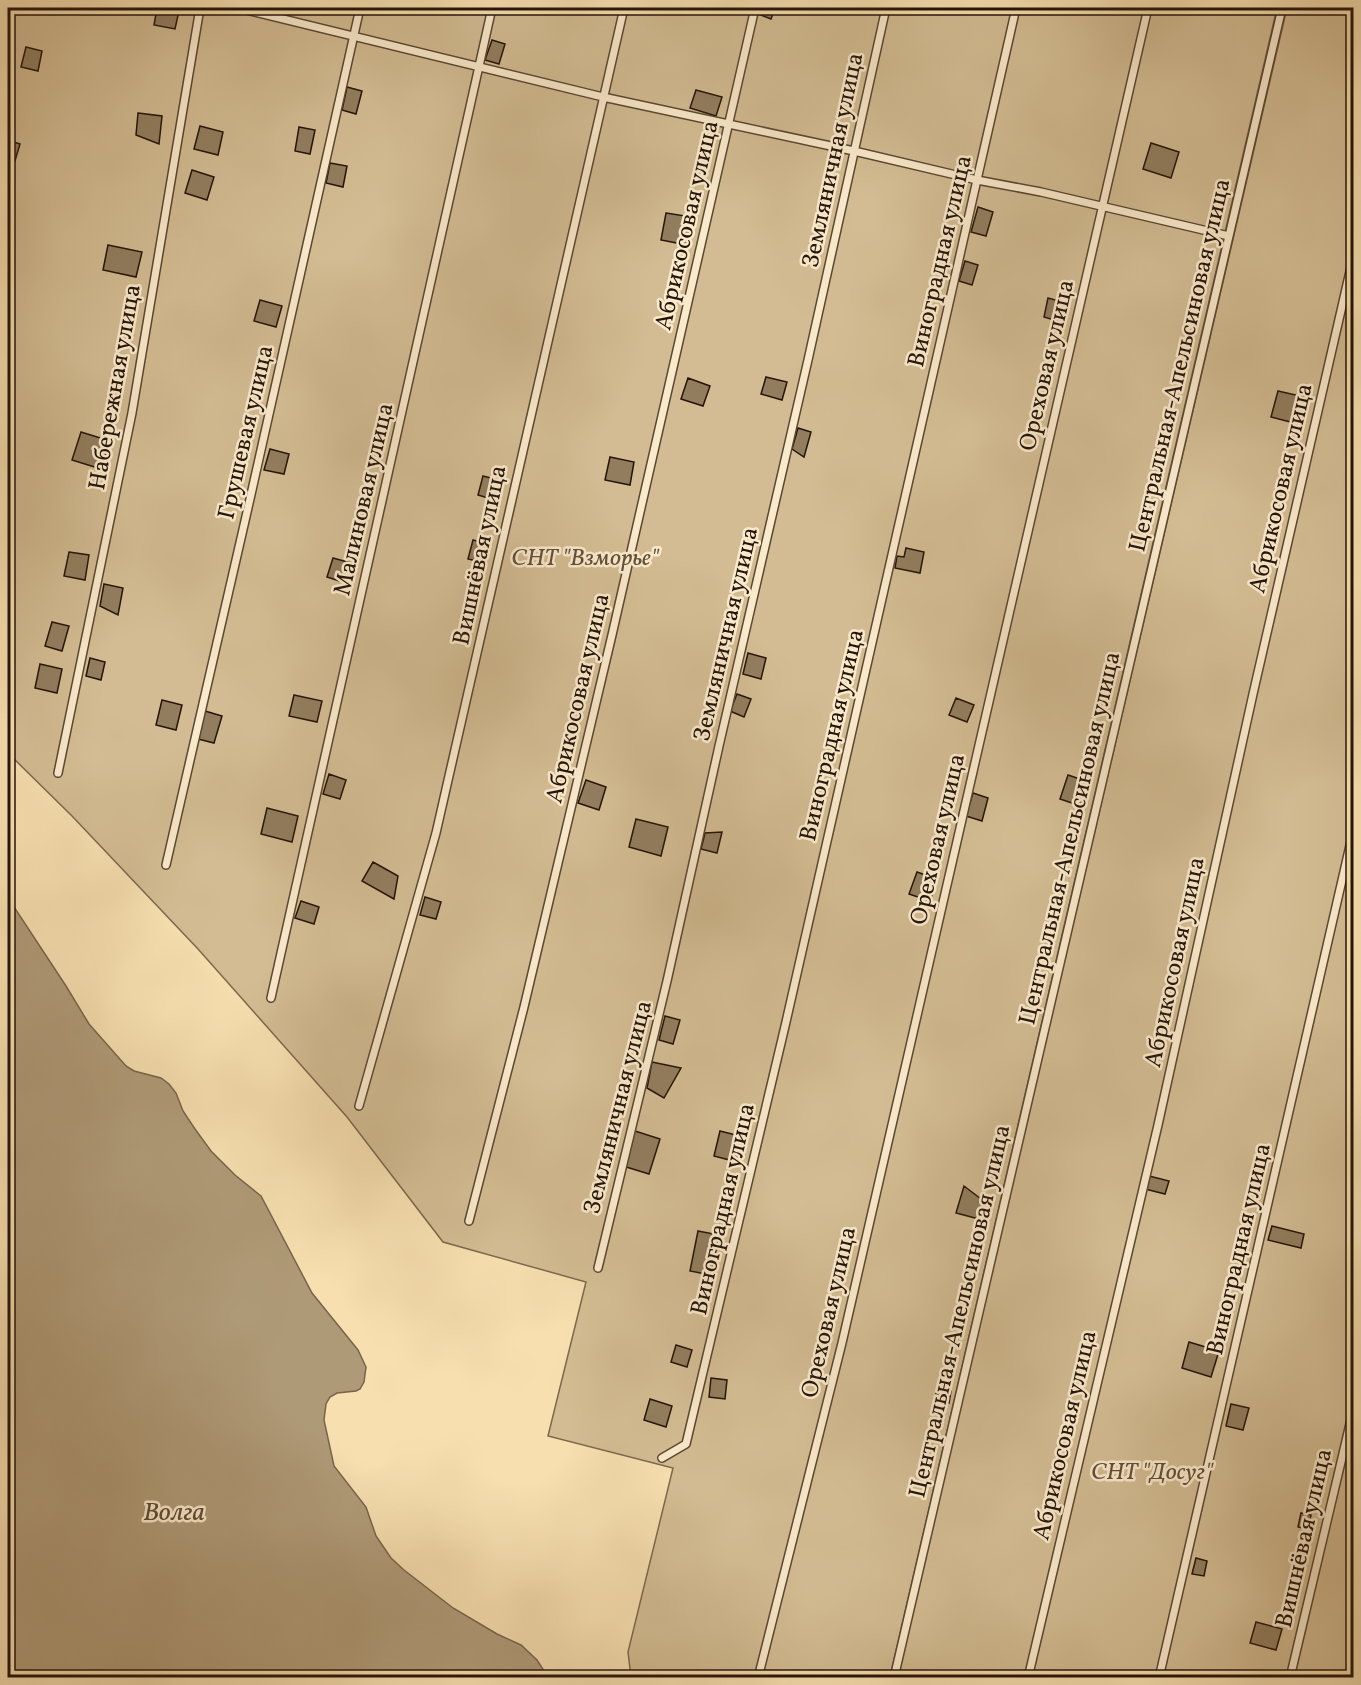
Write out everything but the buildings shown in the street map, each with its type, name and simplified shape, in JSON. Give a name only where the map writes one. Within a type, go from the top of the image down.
[{"type":"lane","name":"Набережная улица","points":[[58,773],[132,413],[200,8]]},
{"type":"lane","points":[[238,8],[603,97],[1229,236]]},
{"type":"lane","name":"Грушевая улица","points":[[166,865],[360,8]]},
{"type":"lane","name":"Малиновая улица","points":[[271,998],[492,8]]},
{"type":"lane","name":"Вишнёвая улица","points":[[359,1107],[436,832],[624,8]]},
{"type":"lane","name":"Абрикосовая улица","points":[[469,1221],[526,995],[592,716],[755,8]]},
{"type":"lane","name":"Земляничная улица","points":[[598,1268],[668,981],[886,8]]},
{"type":"lane","name":"Виноградная улица","points":[[662,1458],[687,1444],[789,1010],[1016,8]]},
{"type":"lane","name":"Ореховая улица","points":[[758,1677],[842,1343],[1148,8]]},
{"type":"lane","name":"Центральная-Апельсиновая улица","points":[[894,1677],[1282,8]]},
{"type":"lane","name":"Абрикосовая улица","points":[[1028,1677],[1158,1125],[1353,254]]},
{"type":"lane","name":"Виноградная улица","points":[[1159,1677],[1353,828]]},
{"type":"lane","name":"Вишнёвая улица","points":[[1290,1677],[1353,1407]]},
{"type":"green space","name":"СНТ \"Взморье\"","points":[[8,8],[1277,8],[890,1677],[631,1677],[628,1652],[673,1468],[548,1436],[586,1282],[443,1242],[347,1117],[198,949],[72,816],[8,753]]},
{"type":"green space","name":"СНТ \"Досуг\"","points":[[1287,8],[1353,8],[1353,1677],[897,1678]]},
{"type":"water","name":"Волга","points":[[8,893],[14,907],[89,1024],[126,1066],[134,1071],[161,1078],[169,1084],[176,1093],[183,1111],[211,1151],[261,1196],[312,1293],[358,1350],[366,1367],[364,1382],[356,1391],[337,1393],[330,1397],[326,1404],[324,1420],[334,1466],[366,1507],[376,1536],[391,1558],[453,1608],[497,1634],[521,1645],[537,1660],[548,1677],[8,1677]]}]
